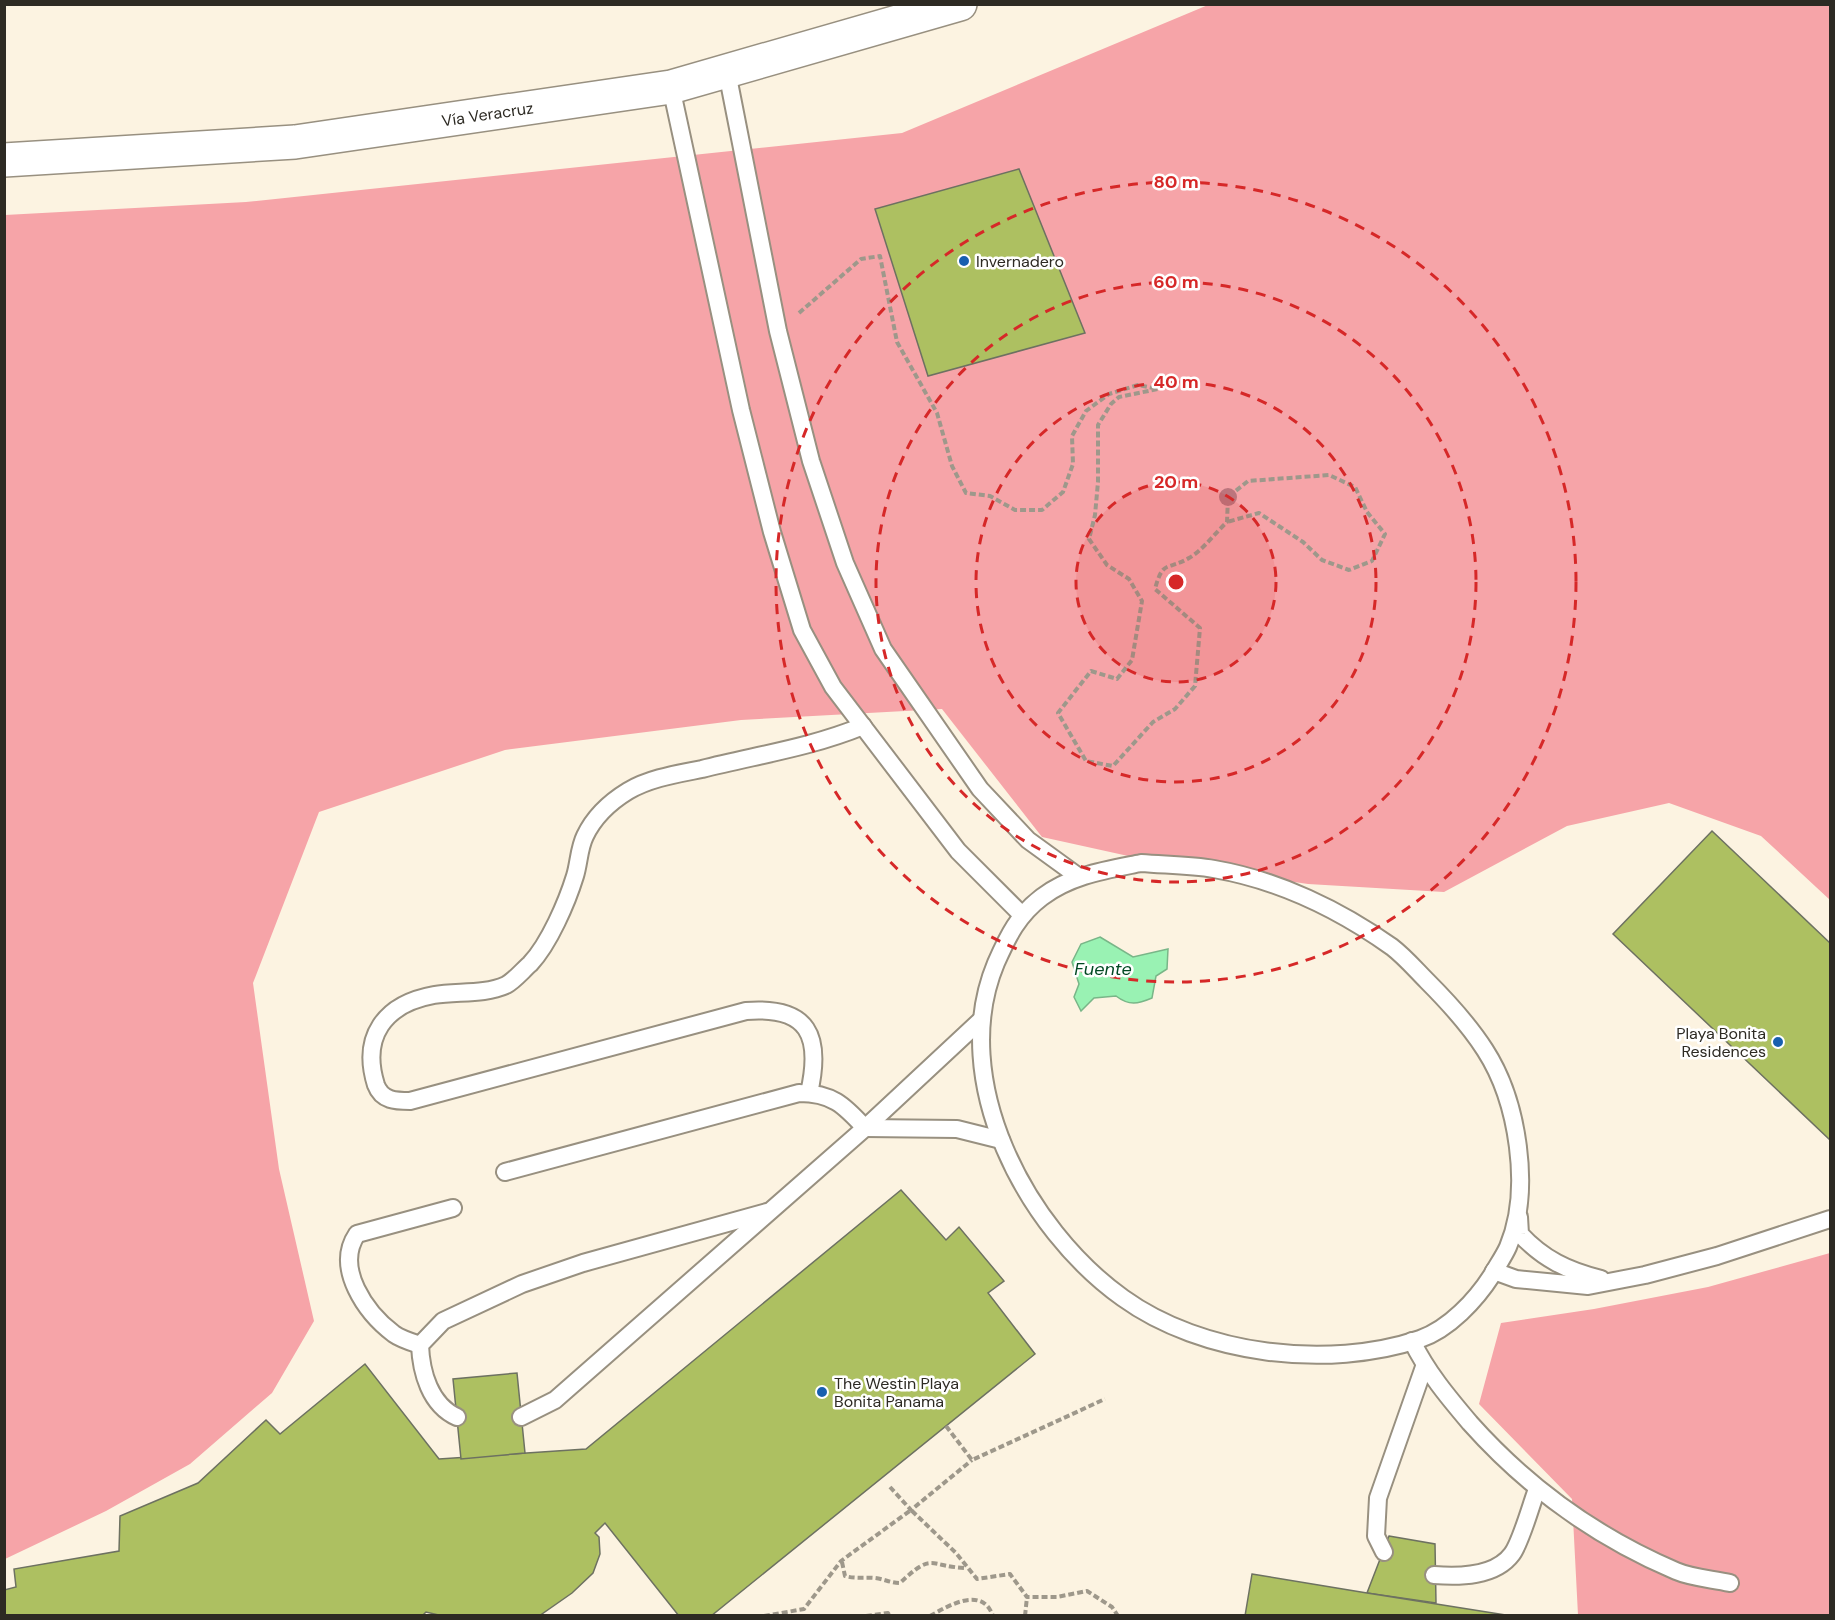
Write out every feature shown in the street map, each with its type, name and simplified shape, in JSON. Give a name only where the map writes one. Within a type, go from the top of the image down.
[{"type":"street","name":"Vía Veracruz","points":[[4,160],[295,142],[670,87],[960,4]]},
{"type":"lane","points":[[727,72],[778,331],[812,461],[845,563],[883,649],[980,789],[1028,840],[1079,877]]},
{"type":"lane","points":[[670,87],[741,410],[775,543],[802,630],[833,687],[958,851],[1022,915]]},
{"type":"lane","points":[[809,1093],[816,1064],[813,1039],[796,1017],[770,1009],[746,1011],[410,1101],[390,1100],[378,1090],[371,1068],[370,1048],[380,1025],[403,1005],[434,995],[470,993],[506,985],[532,962],[557,920],[576,875],[585,837],[604,808],[630,790],[659,779],[823,742],[863,726]]},
{"type":"lane","points":[[1141,863],[1215,869],[1278,886],[1336,912],[1395,949],[1449,1003],[1487,1053],[1512,1112],[1520,1159],[1518,1203],[1509,1246],[1494,1271],[1459,1315],[1426,1337],[1385,1350],[1346,1355],[1295,1354],[1235,1346],[1178,1330],[1123,1299],[1081,1263],[1043,1217],[1021,1182],[1001,1140],[987,1093],[981,1057],[981,1020],[987,984],[1012,927],[1022,915],[1043,896],[1079,877],[1141,863]]},
{"type":"lane","points":[[521,1417],[555,1400],[865,1128],[981,1020]]},
{"type":"lane","points":[[505,1172],[800,1093],[819,1093],[834,1100],[865,1128],[957,1129],[1001,1140]]},
{"type":"lane","points":[[1519,1186],[1520,1234],[1535,1251],[1578,1273],[1609,1282]]},
{"type":"lane","points":[[420,1345],[396,1336],[370,1314],[352,1281],[349,1246],[357,1234],[453,1208]]},
{"type":"lane","points":[[457,1417],[445,1412],[428,1386],[420,1362],[420,1345],[443,1322],[522,1284],[583,1263],[770,1211]]},
{"type":"lane","points":[[1494,1271],[1516,1279],[1588,1286],[1717,1256],[1830,1219]]},
{"type":"lane","points":[[1412,1341],[1424,1367],[1488,1443],[1537,1489],[1575,1518],[1678,1572],[1730,1583]]},
{"type":"lane","points":[[1384,1552],[1376,1536],[1378,1498],[1424,1367]]},
{"type":"lane","points":[[1434,1575],[1471,1575],[1496,1567],[1512,1554],[1537,1489]]},
{"type":"path","points":[[778,331],[861,259],[880,256],[897,342],[937,413],[952,466],[966,493],[990,496],[1015,510],[1042,510],[1063,492],[1073,464],[1072,436],[1086,411],[1109,394],[1138,385],[1158,389],[1119,397],[1111,404],[1098,425],[1098,482],[1095,515],[1089,539],[1107,564],[1130,579],[1142,601],[1132,660],[1117,679],[1091,671],[1058,713],[1086,761],[1113,766],[1153,722],[1174,709],[1195,686],[1200,628],[1155,590],[1161,570],[1168,564],[1190,558],[1227,522],[1259,513],[1303,542],[1322,560],[1349,570],[1372,561],[1385,534],[1366,512],[1355,487],[1329,475],[1248,481],[1228,497],[1227,522]]},
{"type":"path","points":[[764,1616],[804,1608],[842,1561],[911,1510],[972,1460],[1105,1399]]},
{"type":"path","points":[[946,1426],[972,1460]]},
{"type":"path","points":[[890,1487],[956,1553],[976,1579],[1010,1574],[1027,1597],[1025,1616]]},
{"type":"path","points":[[842,1561],[845,1576],[873,1578],[890,1583],[900,1583],[924,1563],[933,1561],[967,1568]]},
{"type":"path","points":[[1027,1597],[1058,1598],[1087,1591],[1112,1607],[1118,1616]]},
{"type":"path","points":[[930,1616],[950,1603],[966,1598],[985,1605],[993,1616]]},
{"type":"path","points":[[866,1616],[888,1613],[890,1616]]},
{"type":"shaded area","points":[[1208,5],[1830,5],[1830,900],[1761,836],[1669,803],[1567,826],[1444,892],[1308,884],[1160,863],[1042,837],[942,709],[741,720],[505,750],[319,812],[253,983],[279,1169],[314,1321],[272,1393],[190,1464],[106,1511],[5,1559],[5,215],[246,202],[902,133]]},
{"type":"shaded area","points":[[1830,1253],[1830,1615],[1578,1615],[1572,1499],[1479,1404],[1501,1323],[1594,1309],[1708,1287]]},
{"type":"water","name":"Fuente","points":[[1100,937],[1133,957],[1168,949],[1167,969],[1156,976],[1152,998],[1134,1003],[1116,996],[1094,998],[1081,1011],[1074,997],[1079,984],[1072,962],[1081,944]]},
{"type":"building","points":[[1019,169],[1085,333],[928,376],[875,209]]},
{"type":"building","name":"Playa Bonita Residences","points":[[1712,831],[1830,943],[1830,1140],[1613,934]]},
{"type":"building","name":"The Westin Playa Bonita Panama","points":[[901,1190],[946,1240],[959,1227],[1004,1281],[988,1293],[1035,1354],[711,1616],[679,1616],[605,1523],[595,1533],[599,1537],[600,1554],[593,1573],[572,1593],[539,1616],[443,1616],[426,1612],[422,1616],[4,1616],[4,1590],[16,1587],[14,1569],[119,1551],[120,1516],[198,1483],[266,1420],[280,1434],[365,1364],[439,1459],[586,1449]]},
{"type":"building","points":[[517,1373],[525,1453],[461,1459],[453,1379]]},
{"type":"building","points":[[1389,1536],[1435,1544],[1436,1603],[1367,1593]]},
{"type":"building","points":[[1252,1574],[1367,1593],[1512,1616],[1245,1616]]},
{"type":"place","name":"Invernadero","points":[[964,261]]},
{"type":"place","name":"Playa Bonita Residences","points":[[1778,1042]]},
{"type":"place","name":"The Westin Playa Bonita Panama","points":[[822,1392]]}]
